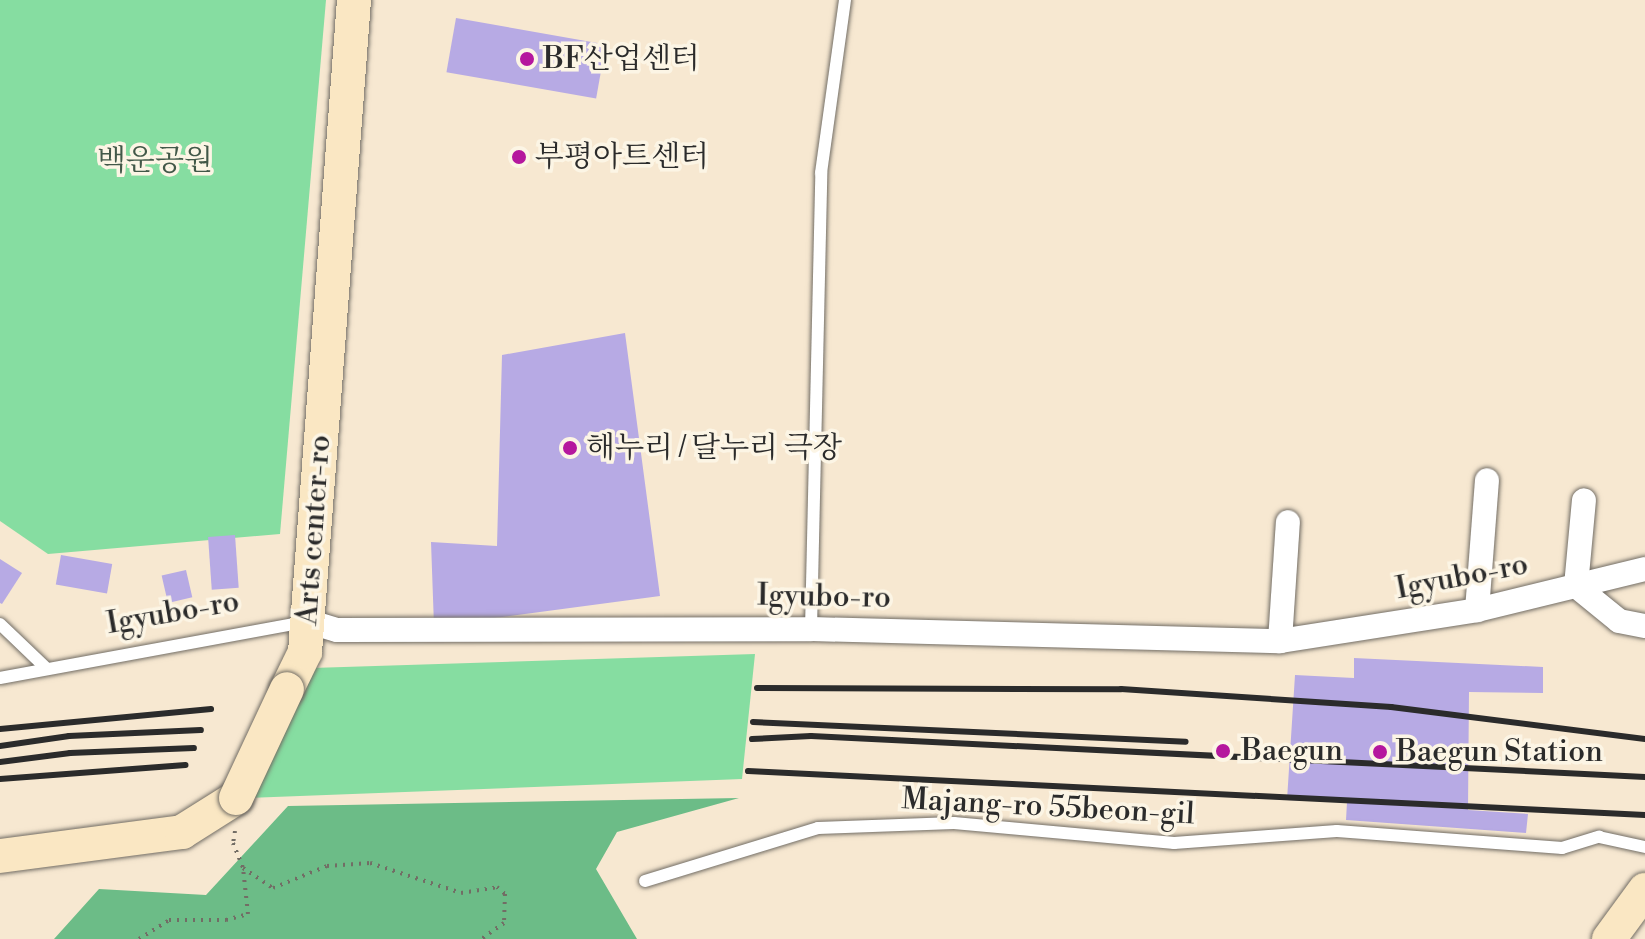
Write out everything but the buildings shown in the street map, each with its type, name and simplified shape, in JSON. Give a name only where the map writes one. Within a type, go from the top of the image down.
[{"type":"street","name":"Arts center-ro","points":[[236,813],[305,652],[354,0]]},
{"type":"street","points":[[1477,610],[1487,480]]},
{"type":"street","points":[[1584,500],[1576,586],[1619,621],[1645,626]]},
{"type":"street","points":[[1280,641],[1288,522]]},
{"type":"street","name":"Igyubo-ro","points":[[307,621],[337,630],[811,629],[1280,641],[1477,610],[1645,569]]},
{"type":"street","points":[[0,856],[182,832],[236,813]]},
{"type":"street","points":[[1609,939],[1638,899]]},
{"type":"lane","points":[[811,629],[821,173],[845,0]]},
{"type":"lane","name":"Igyubo-ro","points":[[0,678],[45,667],[307,621]]},
{"type":"lane","points":[[0,624],[45,667]]},
{"type":"lane","name":"Majang-ro 55beon-gil","points":[[645,881],[818,828],[954,823],[1174,843],[1337,831],[1562,848],[1599,837],[1645,847]]},
{"type":"path","points":[[139,939],[169,920],[248,914],[243,868],[233,843],[236,813]]},
{"type":"path","points":[[243,868],[273,888],[327,866],[370,863],[461,893],[497,887],[505,894],[504,923],[481,939]]},
{"type":"green space","name":"백운공원","points":[[0,0],[326,0],[280,534],[48,554],[0,521]]},
{"type":"green space","points":[[755,654],[742,779],[250,798],[312,668]]},
{"type":"green space","points":[[739,798],[617,832],[596,869],[637,939],[54,939],[99,889],[206,895],[288,806]]},
{"type":"railway","points":[[757,688],[1121,689],[1391,707],[1645,739]]},
{"type":"railway","points":[[0,729],[211,709]]},
{"type":"railway","points":[[753,722],[1186,742]]},
{"type":"railway","points":[[0,746],[69,736],[201,730]]},
{"type":"railway","points":[[752,739],[811,736],[1645,777]]},
{"type":"railway","points":[[0,762],[70,753],[194,748]]},
{"type":"railway","points":[[0,779],[185,765]]},
{"type":"railway","points":[[748,771],[1645,815]]},
{"type":"place","name":"BF산업센터","points":[[527,59]]},
{"type":"place","name":"부평아트센터","points":[[519,157]]},
{"type":"place","name":"해누리 / 달누리 극장","points":[[570,448]]},
{"type":"place","name":"Baegun","points":[[1223,751]]},
{"type":"place","name":"Baegun Station","points":[[1380,752]]}]
